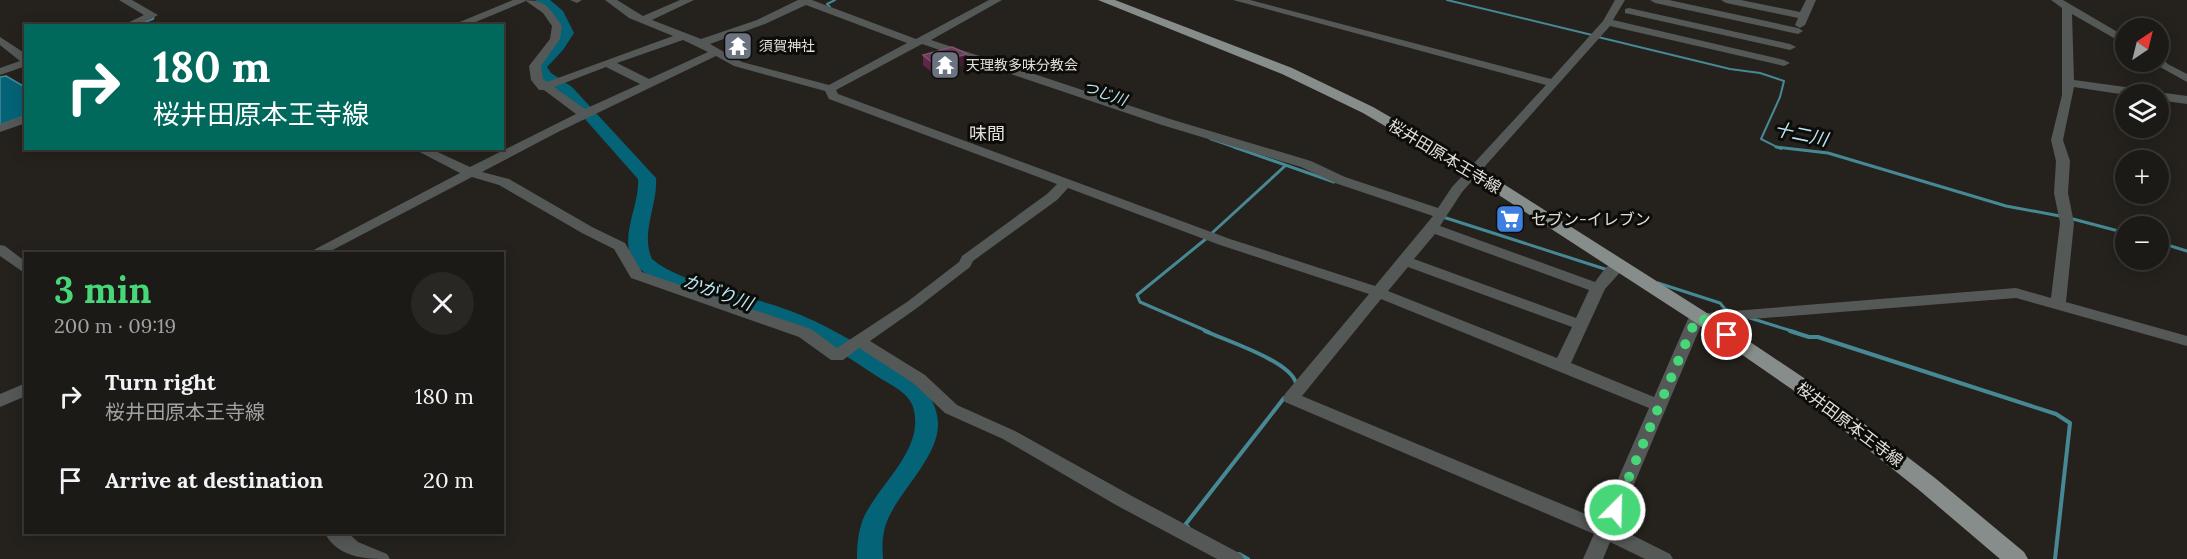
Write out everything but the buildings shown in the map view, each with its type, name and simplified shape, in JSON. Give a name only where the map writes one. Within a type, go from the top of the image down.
[{"type":"main road","name":"桜井田原本王寺線","points":[[1104,0],[1257,58],[1320,86],[1406,130],[1474,172],[1614,269],[1703,319],[1800,385],[1928,484],[2016,559]]},
{"type":"street","points":[[124,0],[153,15],[131,24]]},
{"type":"street","points":[[138,0],[164,15],[144,24]]},
{"type":"street","points":[[460,24],[522,0]]},
{"type":"street","points":[[531,0],[547,11],[557,26],[555,39],[535,66],[537,80],[543,87],[583,111],[585,115]]},
{"type":"street","points":[[610,0],[643,20],[701,43],[738,64],[830,89],[997,0]]},
{"type":"street","points":[[643,20],[689,0]]},
{"type":"street","points":[[1238,0],[1553,84]]},
{"type":"street","points":[[1620,0],[1607,22],[1457,190],[1432,228],[1406,261],[1291,398],[1606,531],[1663,559]]},
{"type":"street","points":[[1620,25],[1637,0]]},
{"type":"street","points":[[1655,0],[1683,3],[1798,31]]},
{"type":"street","points":[[1726,0],[1808,7]]},
{"type":"street","points":[[1764,0],[1808,7]]},
{"type":"street","points":[[1797,0],[1808,7]]},
{"type":"street","points":[[2056,0],[2115,36]]},
{"type":"street","points":[[701,43],[761,22],[805,1],[824,2],[918,41],[1166,122],[1306,164],[1340,180],[1442,214]]},
{"type":"street","points":[[1607,22],[1782,67],[1808,7]]},
{"type":"street","points":[[2058,304],[2067,223],[2061,193],[2063,161],[2057,141],[2068,95],[2067,8]]},
{"type":"street","points":[[1629,11],[1790,47]]},
{"type":"street","points":[[543,87],[682,36]]},
{"type":"street","points":[[0,40],[24,59]]},
{"type":"street","points":[[317,252],[469,172],[716,52]]},
{"type":"street","points":[[4,69],[24,60]]},
{"type":"street","points":[[607,63],[650,84]]},
{"type":"street","points":[[4,69],[24,77]]},
{"type":"street","points":[[2169,69],[2187,79]]},
{"type":"street","points":[[2068,83],[2115,90]]},
{"type":"street","points":[[830,89],[833,96],[1226,242],[1380,293],[1659,405]]},
{"type":"street","points":[[2169,98],[2187,100]]},
{"type":"street","points":[[0,128],[24,120]]},
{"type":"street","points":[[422,150],[469,172],[504,182],[587,230],[620,246],[636,275],[805,333],[837,356],[912,305],[965,264],[967,259],[1052,197],[1066,182]]},
{"type":"street","points":[[1432,228],[1598,288]]},
{"type":"street","points":[[0,249],[24,268]]},
{"type":"street","points":[[1406,261],[1579,324]]},
{"type":"street","points":[[1562,365],[1579,324],[1598,288],[1614,269]]},
{"type":"street","points":[[1593,559],[1696,319],[2016,293],[2187,341]]},
{"type":"street","points":[[859,341],[919,379],[951,409],[1010,435],[1123,500],[1234,559]]},
{"type":"street","points":[[0,401],[24,390]]},
{"type":"street","points":[[335,534],[351,548],[380,559]]},
{"type":"water","points":[[6,76],[24,86],[24,116],[0,125],[0,77]]},
{"type":"waterway","name":"かがり川","points":[[542,0],[558,14],[567,33],[540,67],[546,76],[567,90],[647,178],[647,198],[638,239],[638,249],[645,263],[669,277],[767,309],[813,328],[900,381],[921,399],[927,424],[923,443],[876,519],[869,539],[870,559]]},
{"type":"waterway","name":"つじ川","points":[[830,7],[827,4],[835,0]]},
{"type":"waterway","name":"十二川","points":[[1447,0],[1592,35]]},
{"type":"waterway","points":[[144,22],[153,19],[154,15]]},
{"type":"waterway","name":"十二川","points":[[1598,37],[1730,69],[1760,73],[1784,81],[1780,97],[1761,139],[1777,147]]},
{"type":"waterway","name":"つじ川","points":[[1210,139],[1239,149]]},
{"type":"waterway","name":"つじ川","points":[[1234,147],[1334,182]]},
{"type":"waterway","name":"十二川","points":[[1777,147],[1828,153],[2006,206],[2060,216]]},
{"type":"waterway","name":"十二川","points":[[1777,147],[1781,149]]},
{"type":"waterway","points":[[1212,233],[1285,166]]},
{"type":"waterway","points":[[1443,217],[1608,270]]},
{"type":"waterway","name":"十二川","points":[[2069,218],[2115,230]]},
{"type":"waterway","points":[[1207,238],[1137,295],[1140,302],[1209,332]]},
{"type":"waterway","name":"十二川","points":[[2169,245],[2187,251]]},
{"type":"waterway","points":[[1658,283],[1720,303],[1732,312]]},
{"type":"waterway","points":[[1750,318],[1795,332]]},
{"type":"waterway","points":[[1205,331],[1270,360],[1282,367],[1296,383]]},
{"type":"waterway","points":[[1790,331],[1809,337],[1818,337],[2056,414],[2070,423],[2055,559]]},
{"type":"waterway","points":[[1188,527],[1185,525],[1284,398]]},
{"type":"waterway","points":[[1239,554],[1248,559]]},
{"type":"place","name":"須賀神社","points":[[738,46]]},
{"type":"place","name":"天理教多味分教会","points":[[945,65]]},
{"type":"place","name":"セブン-イレブン","points":[[1510,219]]},
{"type":"district","name":"味間","points":[[987,133]]},
{"type":"route","points":[[1615,510],[1696,319],[1703,319],[1727,335]]}]
